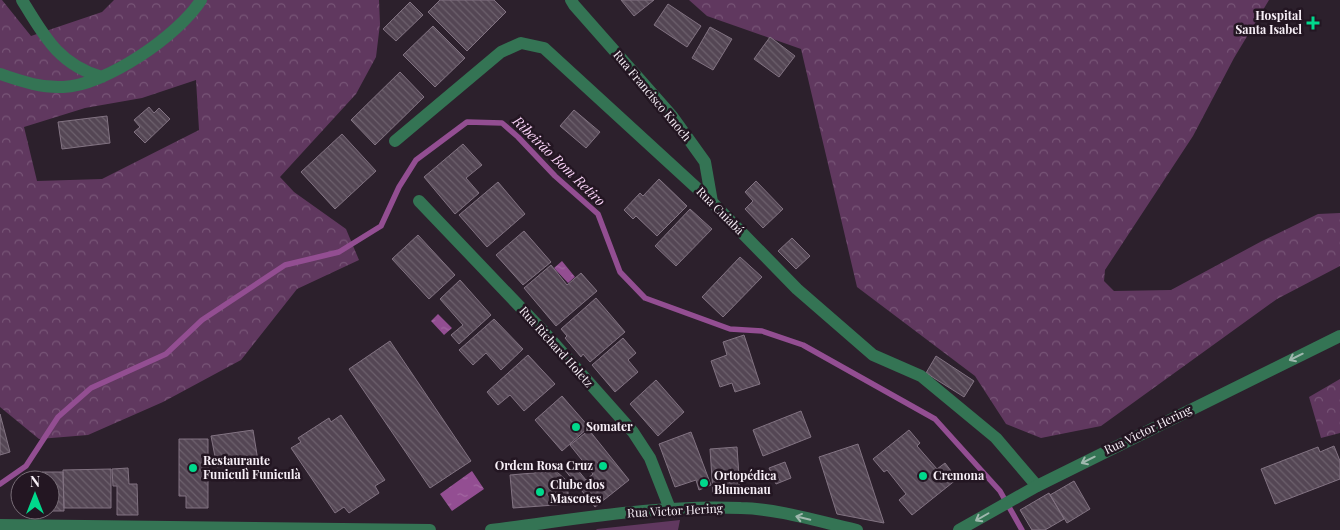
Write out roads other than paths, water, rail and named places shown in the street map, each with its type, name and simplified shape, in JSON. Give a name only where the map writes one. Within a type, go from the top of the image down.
[{"type":"street","points":[[22,0],[45,37],[65,60],[86,72],[102,77]]},
{"type":"street","points":[[0,74],[38,86],[64,88],[86,84],[143,55],[193,12],[201,0]]},
{"type":"street","name":"Rua Francisco Knoch","points":[[571,0],[672,116],[705,162],[712,202]]},
{"type":"street","name":"Rua Cuiabá","points":[[395,141],[501,52],[521,43],[544,48],[712,202],[797,289],[873,355],[921,376],[996,438],[1037,486]]},
{"type":"street","name":"Rua Richard Holetz","points":[[419,201],[545,333],[633,432],[650,458],[670,509]]},
{"type":"street","name":"Rua Victor Hering","points":[[959,530],[1037,486],[1340,336]]},
{"type":"street","name":"Rua Victor Hering","points":[[491,530],[670,509],[743,508],[783,513],[857,530]]},
{"type":"street","points":[[577,530],[583,518]]},
{"type":"street","points":[[0,525],[430,530]]},
{"type":"water","points":[[562,261],[575,277],[568,283],[554,268]]},
{"type":"water","points":[[438,314],[452,328],[444,335],[431,321]]},
{"type":"water","points":[[472,471],[484,489],[452,511],[440,494]]},
{"type":"waterway","name":"Ribeirão Bom Retiro","points":[[0,484],[26,466],[58,417],[91,388],[166,354],[202,320],[285,265],[339,252],[381,226],[399,187],[416,160],[467,122],[502,123],[555,176],[598,214],[620,272],[645,298],[730,329],[762,331],[803,345],[935,419],[1000,491],[1022,530]]},
{"type":"place","name":"Hospital Santa Isabel","points":[[1313,23]]},
{"type":"place","name":"Somater","points":[[576,427]]},
{"type":"place","name":"Ordem Rosa Cruz","points":[[603,466]]},
{"type":"place","name":"Restaurante Funiculì Funiculà","points":[[193,468]]},
{"type":"place","name":"Cremona","points":[[923,476]]},
{"type":"place","name":"Ortopédica Blumenau","points":[[704,483]]},
{"type":"place","name":"Clube dos Mascotes","points":[[540,492]]}]
